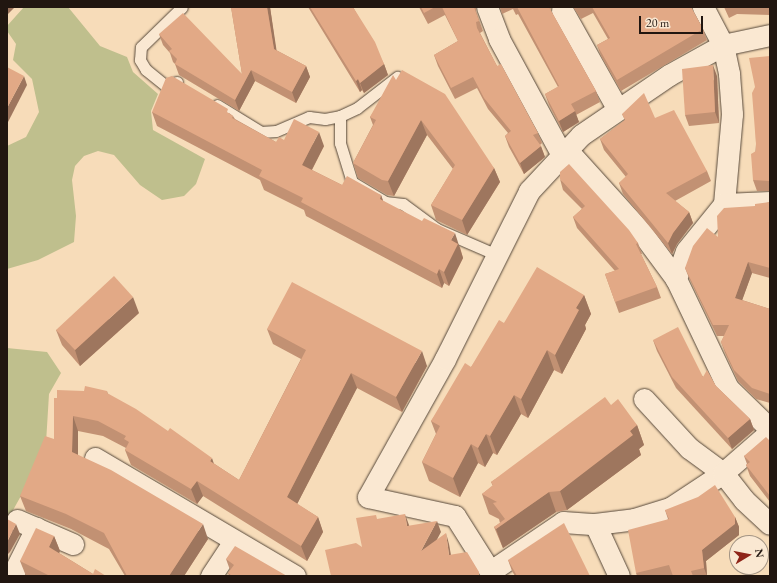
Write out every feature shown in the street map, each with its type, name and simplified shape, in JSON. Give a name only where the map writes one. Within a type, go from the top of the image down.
[{"type":"street","points":[[487,7],[513,66],[565,152],[637,228],[676,279],[728,388],[770,429]]},
{"type":"street","points":[[676,279],[686,251],[724,204],[732,114],[729,74],[723,46],[703,7]]},
{"type":"street","points":[[562,10],[617,108]]},
{"type":"street","points":[[770,35],[723,46],[669,75],[617,108],[581,134],[529,191],[445,359],[368,498],[455,516],[492,574],[563,522],[595,524],[634,519],[670,508],[723,473],[770,432]]},
{"type":"street","points":[[724,204],[770,202]]},
{"type":"street","points":[[644,399],[689,448],[723,473],[744,500],[770,524]]},
{"type":"street","points":[[95,458],[295,576]]},
{"type":"street","points":[[17,520],[73,544]]},
{"type":"street","points":[[595,524],[619,576]]},
{"type":"street","points":[[12,576],[36,528]]},
{"type":"street","points":[[211,576],[234,541]]},
{"type":"lane","points":[[182,7],[140,47],[140,60],[146,70],[166,86],[178,82],[185,86]]},
{"type":"lane","points":[[204,97],[261,132],[276,131],[309,117],[325,120],[340,116],[357,108],[397,78]]},
{"type":"lane","points":[[340,116],[340,143],[352,182],[385,202],[403,204],[437,229],[497,255]]},
{"type":"green space","points":[[24,7],[68,7],[100,46],[127,57],[133,72],[158,94],[151,111],[153,130],[205,159],[196,184],[184,196],[162,200],[140,185],[114,155],[98,151],[84,156],[75,166],[72,180],[76,216],[74,242],[38,260],[7,269],[7,146],[26,137],[39,112],[32,79],[13,60],[16,44],[7,31],[7,26]]},
{"type":"green space","points":[[7,348],[47,352],[61,373],[49,394],[46,443],[27,485],[12,512],[7,516]]},
{"type":"building","points":[[231,7],[267,7],[274,49],[306,66],[292,92],[251,70],[235,100],[175,64],[177,59],[169,51],[172,49],[159,34],[183,13],[242,74]]},
{"type":"building","points":[[310,7],[353,7],[375,42],[384,64],[360,83],[358,79],[356,81]]},
{"type":"building","points":[[421,7],[435,7],[424,13]]},
{"type":"building","points":[[442,7],[474,7],[479,21],[476,22],[477,28],[497,66],[501,64],[538,133],[533,135],[541,146],[520,163],[505,136],[511,131],[484,98],[473,77],[451,88],[434,55],[458,41]]},
{"type":"building","points":[[517,7],[549,7],[596,91],[571,104],[575,111],[559,121],[545,94],[559,86]]},
{"type":"building","points":[[592,7],[691,7],[703,29],[617,80],[597,45],[610,38]]},
{"type":"building","points":[[770,56],[770,181],[753,180],[751,154],[756,151],[756,144],[752,93],[755,87],[749,58]]},
{"type":"building","points":[[713,65],[715,112],[685,115],[682,69]]},
{"type":"building","points":[[7,67],[24,76],[7,108]]},
{"type":"building","points":[[402,70],[445,94],[494,168],[462,220],[431,205],[455,165],[421,120],[388,181],[382,180],[353,163],[376,120],[370,117],[393,75],[396,80]]},
{"type":"building","points":[[172,76],[228,109],[227,112],[233,116],[232,118],[276,142],[279,137],[284,140],[294,119],[319,132],[302,165],[342,185],[347,176],[381,195],[380,199],[422,221],[424,218],[455,233],[451,240],[458,244],[444,272],[439,269],[437,274],[301,202],[303,198],[259,176],[262,170],[152,112],[166,78]]},
{"type":"building","points":[[644,93],[655,118],[674,110],[707,171],[666,193],[689,212],[673,233],[668,243],[619,183],[628,174],[600,139],[625,120],[622,114]]},
{"type":"building","points":[[569,164],[629,230],[638,243],[636,244],[657,287],[615,302],[605,274],[619,269],[573,217],[585,206],[560,179],[560,172]]},
{"type":"building","points":[[770,202],[770,268],[748,262],[735,298],[770,309],[770,394],[752,388],[734,370],[721,342],[729,325],[713,325],[685,268],[693,246],[707,228],[718,237],[717,216],[724,208],[755,206],[755,204]]},
{"type":"building","points":[[537,267],[584,295],[576,308],[579,310],[555,355],[547,350],[521,399],[514,395],[490,436],[486,434],[478,448],[471,444],[453,478],[422,462],[440,426],[431,421],[465,363],[471,367],[499,320],[504,323]]},
{"type":"building","points":[[114,276],[133,297],[75,350],[56,330]]},
{"type":"building","points":[[292,282],[422,351],[396,397],[351,373],[287,497],[318,517],[301,546],[197,481],[191,489],[125,450],[129,442],[124,439],[126,436],[98,421],[73,416],[72,452],[111,470],[203,524],[169,576],[127,576],[104,533],[66,514],[20,496],[45,436],[54,439],[54,398],[57,398],[57,390],[84,391],[85,386],[107,391],[107,393],[136,409],[168,431],[170,428],[212,458],[210,461],[239,480],[306,350],[267,329]]},
{"type":"building","points":[[678,327],[703,377],[707,370],[716,386],[750,419],[728,438],[672,377],[653,340]]},
{"type":"building","points":[[605,397],[611,405],[618,399],[637,425],[630,431],[633,435],[560,491],[549,492],[496,529],[494,527],[505,519],[493,503],[497,502],[482,494],[493,485],[491,482]]},
{"type":"building","points":[[766,437],[770,441],[770,496],[746,465],[750,462],[744,456]]},
{"type":"building","points":[[715,485],[735,517],[735,524],[702,550],[704,568],[691,571],[693,576],[673,576],[669,565],[636,573],[628,530],[669,519],[665,510],[698,497]]},
{"type":"building","points":[[405,514],[407,526],[437,521],[421,551],[446,533],[449,555],[467,552],[479,572],[479,576],[331,576],[325,550],[356,543],[362,547],[356,518],[376,515],[377,519]]},
{"type":"building","points":[[7,519],[16,524],[7,542]]},
{"type":"building","points":[[564,523],[590,576],[517,576],[508,560]]},
{"type":"building","points":[[36,528],[54,536],[49,547],[93,574],[95,569],[106,576],[50,576],[20,561]]},
{"type":"building","points":[[235,546],[287,576],[232,576],[228,573],[234,565],[226,559]]}]
